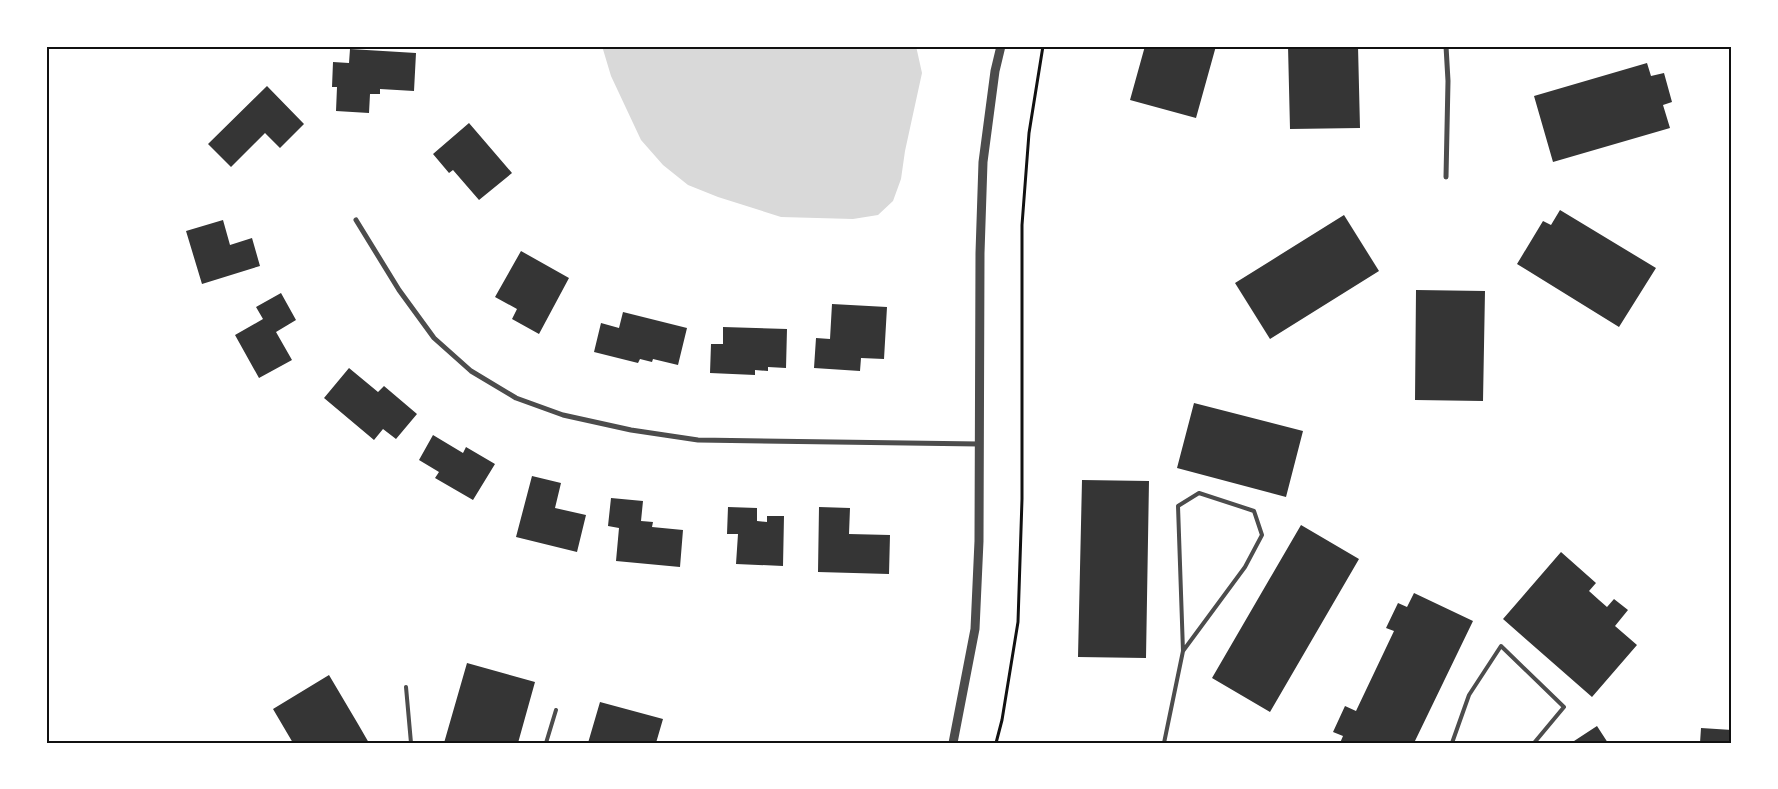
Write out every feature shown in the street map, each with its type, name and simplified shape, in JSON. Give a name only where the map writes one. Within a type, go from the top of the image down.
[{"type":"street","points":[[953,743],[975,629],[983,162],[995,72],[1001,46]]},
{"type":"street","points":[[1446,46],[1448,82],[1446,177]]},
{"type":"street","points":[[356,220],[399,290],[434,338],[478,376],[516,398],[563,415],[631,430],[698,440],[979,444]]},
{"type":"lane","points":[[1164,743],[1182,651],[1178,506],[1199,493],[1254,511],[1262,535],[1245,568],[1182,651]]},
{"type":"lane","points":[[1452,743],[1470,695],[1501,646],[1564,707],[1534,743]]},
{"type":"lane","points":[[406,687],[411,743]]},
{"type":"lane","points":[[546,743],[556,710]]},
{"type":"path","points":[[996,743],[1002,720],[1018,622],[1022,499],[1022,225],[1029,133],[1043,46]]},
{"type":"shaded area","points":[[602,46],[916,46],[922,73],[905,151],[901,179],[893,201],[878,215],[853,219],[781,217],[718,197],[688,185],[663,165],[641,140],[611,76]]},
{"type":"building","points":[[1145,46],[1216,46],[1196,118],[1130,100]]},
{"type":"building","points":[[1288,46],[1358,46],[1360,128],[1290,129]]},
{"type":"building","points":[[350,49],[416,53],[414,91],[380,89],[380,94],[370,94],[369,113],[336,111],[337,87],[332,87],[333,62],[349,63]]},
{"type":"building","points":[[1647,63],[1651,76],[1664,73],[1672,102],[1663,105],[1670,128],[1553,162],[1534,96]]},
{"type":"building","points":[[267,86],[304,124],[280,148],[265,133],[231,167],[208,144]]},
{"type":"building","points":[[469,123],[512,173],[479,200],[453,170],[449,173],[433,154]]},
{"type":"building","points":[[1560,210],[1656,268],[1619,327],[1517,264],[1543,221],[1551,225]]},
{"type":"building","points":[[1344,215],[1379,271],[1270,339],[1235,283]]},
{"type":"building","points":[[223,220],[230,245],[252,238],[260,266],[202,284],[186,231]]},
{"type":"building","points":[[521,251],[569,278],[539,334],[512,319],[517,309],[495,297]]},
{"type":"building","points":[[1416,290],[1485,291],[1483,401],[1415,400]]},
{"type":"building","points":[[281,293],[296,320],[276,332],[292,360],[259,378],[235,335],[263,319],[256,307]]},
{"type":"building","points":[[832,304],[887,307],[884,359],[861,358],[860,371],[814,368],[816,338],[830,339]]},
{"type":"building","points":[[623,312],[687,328],[678,365],[653,359],[652,362],[640,359],[638,363],[594,352],[601,323],[619,328]]},
{"type":"building","points":[[723,327],[787,329],[786,368],[768,367],[768,371],[755,370],[755,375],[710,373],[711,344],[723,344]]},
{"type":"building","points":[[349,368],[378,392],[384,386],[417,414],[396,439],[383,429],[374,440],[324,398]]},
{"type":"building","points":[[1194,403],[1303,431],[1286,497],[1177,468]]},
{"type":"building","points":[[433,435],[463,453],[466,447],[495,464],[473,500],[435,478],[439,472],[419,460]]},
{"type":"building","points":[[532,476],[561,483],[555,508],[586,515],[577,552],[516,537]]},
{"type":"building","points":[[1082,480],[1149,481],[1146,658],[1078,657]]},
{"type":"building","points":[[611,498],[643,501],[641,521],[653,522],[652,527],[683,530],[680,567],[616,561],[619,528],[608,526]]},
{"type":"building","points":[[728,507],[757,508],[757,521],[767,522],[767,516],[784,516],[783,566],[736,564],[738,534],[727,534]]},
{"type":"building","points":[[819,507],[850,508],[849,534],[890,535],[889,574],[818,572]]},
{"type":"building","points":[[1301,525],[1359,559],[1270,712],[1212,678]]},
{"type":"building","points":[[1561,552],[1596,583],[1589,591],[1607,607],[1614,599],[1628,610],[1615,626],[1637,645],[1592,697],[1503,619]]},
{"type":"building","points":[[1414,593],[1473,621],[1414,743],[1340,743],[1343,736],[1333,732],[1345,706],[1356,711],[1394,631],[1386,628],[1398,603],[1407,607]]},
{"type":"building","points":[[467,663],[535,682],[518,743],[444,743]]},
{"type":"building","points":[[329,675],[369,743],[293,743],[273,709]]},
{"type":"building","points":[[600,702],[663,719],[656,743],[588,743]]},
{"type":"building","points":[[1597,726],[1608,743],[1571,743]]},
{"type":"building","points":[[1701,728],[1732,730],[1732,743],[1700,743]]}]
